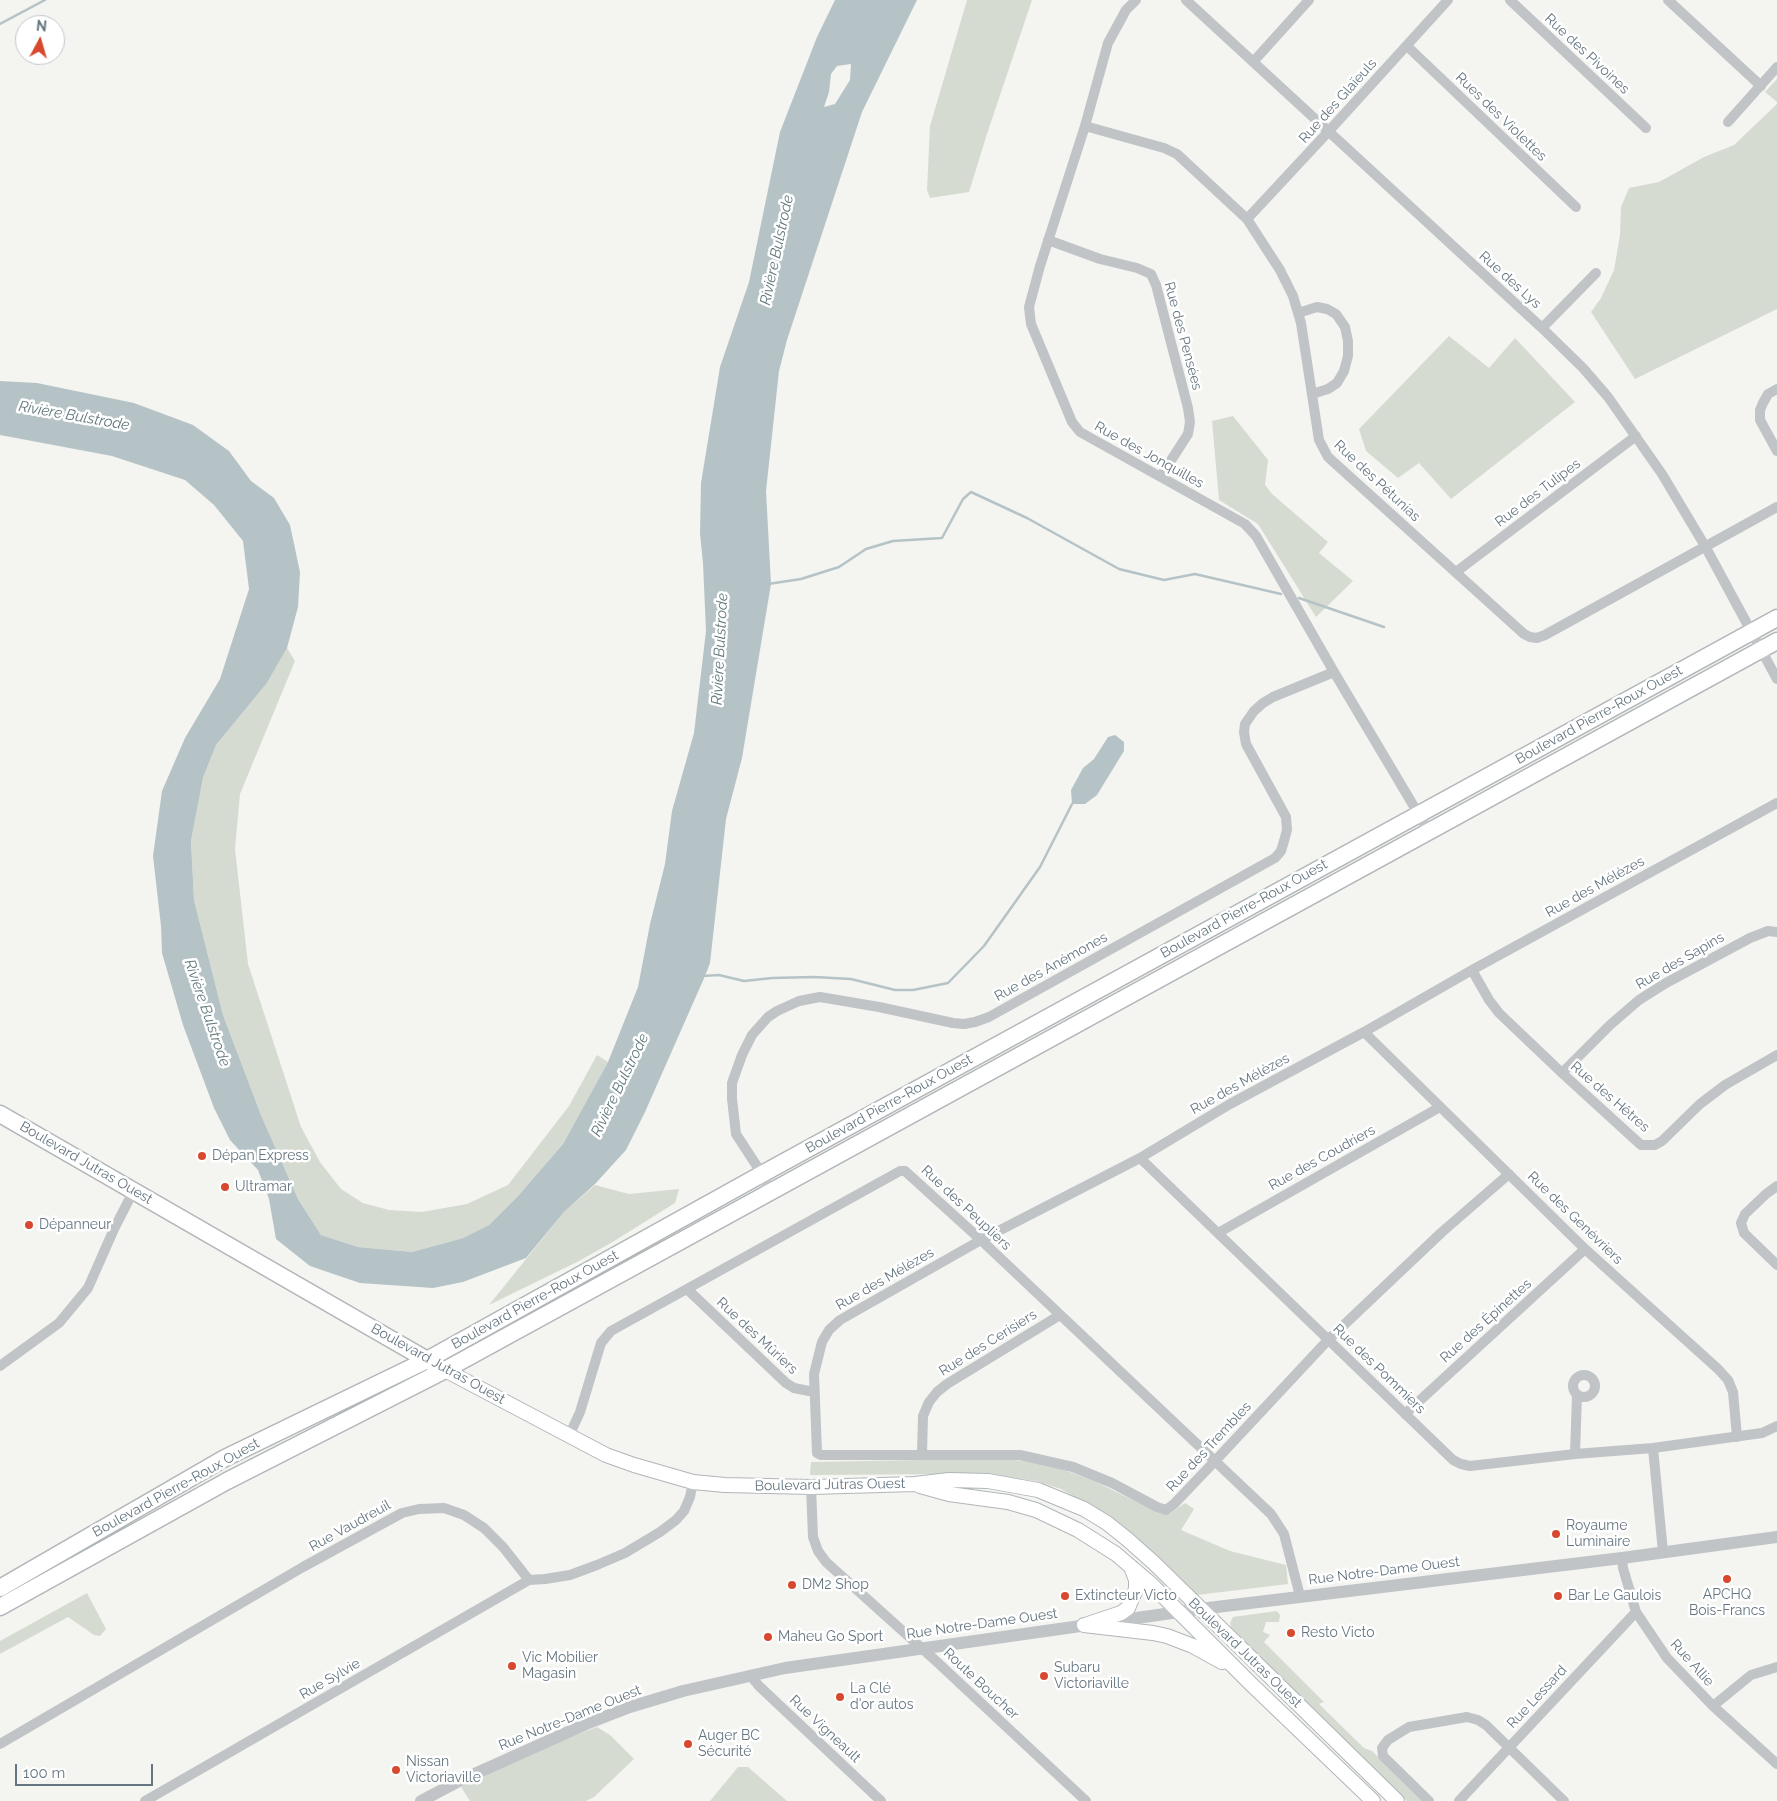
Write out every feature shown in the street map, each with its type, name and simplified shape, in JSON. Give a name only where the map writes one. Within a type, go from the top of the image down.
[{"type":"main road","name":"Boulevard Pierre-Roux Ouest","points":[[0,1588],[225,1458],[427,1360],[762,1174],[1777,618]]},
{"type":"main road","name":"Boulevard Pierre-Roux Ouest","points":[[0,1607],[227,1482],[445,1370],[1428,830],[1777,641]]},
{"type":"main road","name":"Boulevard Jutras Ouest","points":[[0,1114],[427,1360],[569,1436],[624,1462],[693,1482],[725,1485],[811,1486],[915,1484],[949,1480],[988,1481],[1038,1490],[1084,1509],[1107,1523],[1127,1539],[1397,1801]]},
{"type":"main road","name":"Boulevard Jutras Ouest","points":[[915,1484],[949,1494],[1000,1500],[1036,1510],[1059,1520],[1098,1542],[1131,1567],[1373,1801]]},
{"type":"main road","points":[[1084,1625],[1120,1613],[1128,1608],[1136,1589],[1136,1580],[1131,1567]]},
{"type":"main road","points":[[1084,1625],[1167,1636],[1192,1646],[1238,1671]]},
{"type":"street","name":"Rue des Jonquilles","points":[[1136,0],[1126,10],[1108,43],[1085,126],[1048,240],[1029,307],[1031,324],[1072,422],[1080,432],[1245,524],[1256,536],[1428,830]]},
{"type":"street","name":"Rue des Lys","points":[[1186,0],[1542,328],[1608,397],[1662,474],[1705,546],[1777,679]]},
{"type":"street","points":[[1253,62],[1309,0]]},
{"type":"street","name":"Rue des Glaïeuls","points":[[1247,219],[1448,0]]},
{"type":"street","name":"Rue des Pivoines","points":[[1510,0],[1646,128]]},
{"type":"street","points":[[1668,0],[1761,86]]},
{"type":"street","name":"Rues des Violettes","points":[[1407,46],[1576,207]]},
{"type":"street","points":[[1728,122],[1777,67]]},
{"type":"street","name":"Rue des Pétunias","points":[[1085,126],[1164,148],[1177,154],[1247,219],[1280,270],[1293,296],[1301,323],[1319,440],[1328,457],[1524,634],[1538,638],[1777,507]]},
{"type":"street","name":"Rue des Pensées","points":[[1048,240],[1100,259],[1138,268],[1151,274],[1156,285],[1190,422],[1188,434],[1161,476]]},
{"type":"street","points":[[1542,328],[1596,273]]},
{"type":"street","points":[[1298,313],[1317,308],[1327,308],[1336,314],[1345,327],[1348,341],[1346,364],[1337,383],[1328,389],[1312,394]]},
{"type":"street","points":[[1777,389],[1768,394],[1763,403],[1760,410],[1760,420],[1777,451]]},
{"type":"street","name":"Rue des Tulipes","points":[[1456,572],[1636,436]]},
{"type":"street","name":"Rue des Anémones","points":[[770,1192],[762,1174],[736,1134],[732,1099],[732,1084],[742,1055],[752,1035],[768,1017],[799,1001],[820,997],[870,1005],[953,1023],[976,1022],[989,1017],[1275,858],[1281,851],[1287,830],[1286,816],[1246,744],[1245,724],[1262,703],[1334,672]]},
{"type":"street","name":"Rue des Mélèzes","points":[[817,1453],[814,1374],[817,1355],[829,1330],[840,1320],[981,1240],[1140,1158],[1230,1104],[1364,1032],[1472,970],[1777,803]]},
{"type":"street","name":"Rue des Sapins","points":[[1562,1074],[1610,1025],[1652,991],[1750,938],[1768,931],[1777,932]]},
{"type":"street","name":"Rue des Hêtres","points":[[1472,970],[1489,1000],[1499,1013],[1562,1074],[1641,1145],[1655,1145],[1662,1141],[1700,1104],[1755,1066],[1777,1054]]},
{"type":"street","name":"Rue des Genévriers","points":[[1364,1032],[1585,1249],[1718,1369],[1728,1380],[1733,1392],[1737,1437]]},
{"type":"street","name":"Rue des Coudriers","points":[[1218,1233],[1440,1107]]},
{"type":"street","name":"Rue des Pommiers","points":[[1140,1158],[1453,1460],[1470,1466],[1575,1454],[1653,1448],[1762,1433],[1777,1426]]},
{"type":"street","name":"Rue des Peupliers","points":[[569,1436],[580,1412],[601,1343],[604,1337],[611,1331],[900,1171],[906,1171],[1271,1514],[1278,1524],[1287,1546],[1300,1596]]},
{"type":"street","name":"Rue des Trembles","points":[[817,1453],[821,1455],[1014,1455],[1050,1460],[1091,1473],[1146,1502],[1166,1510],[1215,1461],[1328,1340],[1442,1232],[1509,1174]]},
{"type":"street","points":[[1777,1186],[1745,1214],[1741,1223],[1744,1233],[1777,1265]]},
{"type":"street","points":[[0,1366],[59,1323],[88,1288],[114,1229],[134,1190]]},
{"type":"street","name":"Rue des Épinettes","points":[[1405,1414],[1585,1249]]},
{"type":"street","name":"Rue des Mûriers","points":[[687,1288],[786,1383],[794,1388],[814,1392]]},
{"type":"street","name":"Rue des Cerisiers","points":[[922,1454],[923,1416],[929,1402],[937,1392],[1060,1315]]},
{"type":"street","points":[[1575,1454],[1577,1395]]},
{"type":"street","points":[[1653,1448],[1663,1552]]},
{"type":"street","points":[[529,1580],[570,1575],[625,1553],[676,1520],[684,1511],[690,1497],[693,1482]]},
{"type":"street","name":"Route Boucher","points":[[811,1486],[814,1537],[818,1551],[826,1562],[922,1648],[1086,1801]]},
{"type":"street","name":"Rue Vaudreuil","points":[[0,1744],[304,1567],[402,1513],[419,1509],[444,1508],[464,1515],[484,1528],[529,1580]]},
{"type":"street","name":"Rue Notre-Dame Ouest","points":[[421,1801],[459,1781],[586,1724],[630,1708],[683,1691],[794,1666],[1200,1609],[1622,1558],[1777,1537]]},
{"type":"street","name":"Rue Allie","points":[[1622,1558],[1623,1568],[1636,1612],[1667,1658],[1713,1706],[1777,1764]]},
{"type":"street","name":"Rue Sylvie","points":[[145,1801],[529,1580]]},
{"type":"street","name":"Rue Lessard","points":[[1459,1801],[1636,1612]]},
{"type":"street","points":[[1713,1706],[1751,1676],[1777,1668]]},
{"type":"street","name":"Rue Vigneault","points":[[750,1675],[759,1686],[882,1801]]},
{"type":"street","points":[[1429,1801],[1382,1756],[1382,1748],[1388,1740],[1409,1727],[1467,1717],[1478,1720],[1486,1725],[1564,1801]]},
{"type":"shaded area","points":[[967,0],[1032,0],[969,192],[930,198],[927,190],[930,126]]},
{"type":"shaded area","points":[[1777,79],[1777,102],[1765,92]]},
{"type":"shaded area","points":[[1777,104],[1777,309],[1635,379],[1591,312],[1601,298],[1614,270],[1620,235],[1621,207],[1629,188],[1659,182],[1704,157],[1734,145]]},
{"type":"shaded area","points":[[1449,336],[1489,368],[1515,338],[1575,402],[1451,499],[1419,463],[1398,478],[1366,451],[1359,429]]},
{"type":"shaded area","points":[[1233,416],[1268,460],[1265,485],[1272,494],[1328,542],[1319,553],[1353,581],[1316,617],[1258,524],[1219,500],[1212,421]]},
{"type":"shaded area","points":[[287,648],[295,661],[240,794],[235,849],[248,964],[301,1127],[320,1162],[341,1189],[363,1203],[389,1210],[422,1212],[467,1204],[508,1185],[569,1106],[597,1055],[608,1062],[563,1144],[518,1196],[489,1225],[463,1238],[412,1252],[358,1247],[321,1235],[298,1199],[261,1115],[223,1015],[194,900],[191,841],[203,778],[216,745],[267,683]]},
{"type":"shaded area","points":[[595,1185],[629,1194],[679,1189],[675,1203],[611,1243],[579,1261],[489,1305],[564,1212]]},
{"type":"shaded area","points":[[1016,1460],[1047,1465],[1094,1481],[1161,1514],[1169,1514],[1185,1503],[1194,1509],[1181,1530],[1230,1551],[1286,1565],[1288,1584],[1197,1595],[1191,1593],[1096,1510],[1061,1489],[1036,1481],[1000,1476],[963,1474],[810,1475],[811,1462]]},
{"type":"shaded area","points":[[87,1593],[106,1629],[100,1636],[94,1635],[68,1617],[0,1654],[0,1641]]},
{"type":"shaded area","points":[[1277,1611],[1280,1615],[1279,1622],[1266,1622],[1263,1632],[1270,1635],[1264,1642],[1324,1702],[1319,1704],[1364,1748],[1372,1751],[1425,1801],[1407,1801],[1232,1631],[1230,1623],[1233,1617]]},
{"type":"shaded area","points":[[597,1727],[610,1735],[634,1759],[594,1797],[586,1801],[470,1801],[461,1787],[542,1748]]},
{"type":"shaded area","points":[[738,1767],[748,1767],[787,1801],[710,1801]]},
{"type":"water","name":"Rivière Bulstrode","points":[[835,0],[917,0],[862,112],[787,340],[779,371],[766,491],[771,584],[742,758],[726,819],[710,963],[705,976],[645,1112],[626,1150],[595,1184],[564,1212],[526,1258],[463,1282],[433,1288],[360,1283],[310,1266],[276,1239],[269,1199],[258,1170],[230,1140],[214,1108],[183,1025],[162,953],[153,856],[162,791],[185,738],[220,679],[249,589],[243,541],[214,505],[185,480],[112,456],[0,435],[0,381],[37,383],[134,403],[193,425],[229,451],[251,481],[274,498],[290,525],[300,572],[298,607],[287,648],[267,683],[216,745],[203,778],[191,841],[194,900],[223,1015],[261,1115],[298,1199],[321,1235],[358,1247],[412,1252],[463,1238],[489,1225],[518,1196],[563,1144],[608,1062],[638,987],[650,924],[665,864],[672,811],[694,733],[706,631],[700,534],[701,483],[720,367],[749,282],[780,132],[817,37]],"holes":[[[851,64],[850,80],[835,104],[824,107],[829,92],[831,74],[837,66]]]},
{"type":"water","points":[[1115,735],[1124,742],[1124,751],[1097,795],[1085,804],[1072,804],[1071,790],[1083,768],[1094,759],[1108,737]]},
{"type":"waterway","points":[[0,24],[45,0]]},
{"type":"waterway","points":[[768,584],[801,579],[839,567],[866,549],[893,541],[942,538],[963,499],[971,492],[1027,518],[1119,569],[1164,580],[1195,574],[1281,594]]},
{"type":"waterway","points":[[1299,598],[1384,627]]},
{"type":"waterway","points":[[702,976],[719,975],[744,981],[814,977],[851,979],[895,990],[913,990],[948,983],[984,946],[1040,867],[1072,804]]},
{"type":"place","name":"Dépan Express","points":[[202,1156]]},
{"type":"place","name":"Ultramar","points":[[225,1187]]},
{"type":"place","name":"Dépanneur","points":[[29,1225]]},
{"type":"place","name":"Royaume Luminaire","points":[[1556,1534]]},
{"type":"place","name":"APCHQ Bois-Francs","points":[[1727,1579]]},
{"type":"place","name":"DM2 Shop","points":[[792,1585]]},
{"type":"place","name":"Extincteur Victo","points":[[1065,1596]]},
{"type":"place","name":"Bar Le Gaulois","points":[[1558,1596]]},
{"type":"place","name":"Resto Victo","points":[[1291,1633]]},
{"type":"place","name":"Maheu Go Sport","points":[[768,1637]]},
{"type":"place","name":"Vic Mobilier Magasin","points":[[512,1666]]},
{"type":"place","name":"Subaru Victoriaville","points":[[1044,1676]]},
{"type":"place","name":"La Clé d'or autos","points":[[840,1697]]},
{"type":"place","name":"Auger BC Sécurité","points":[[688,1744]]},
{"type":"place","name":"Nissan Victoriaville","points":[[396,1770]]}]
